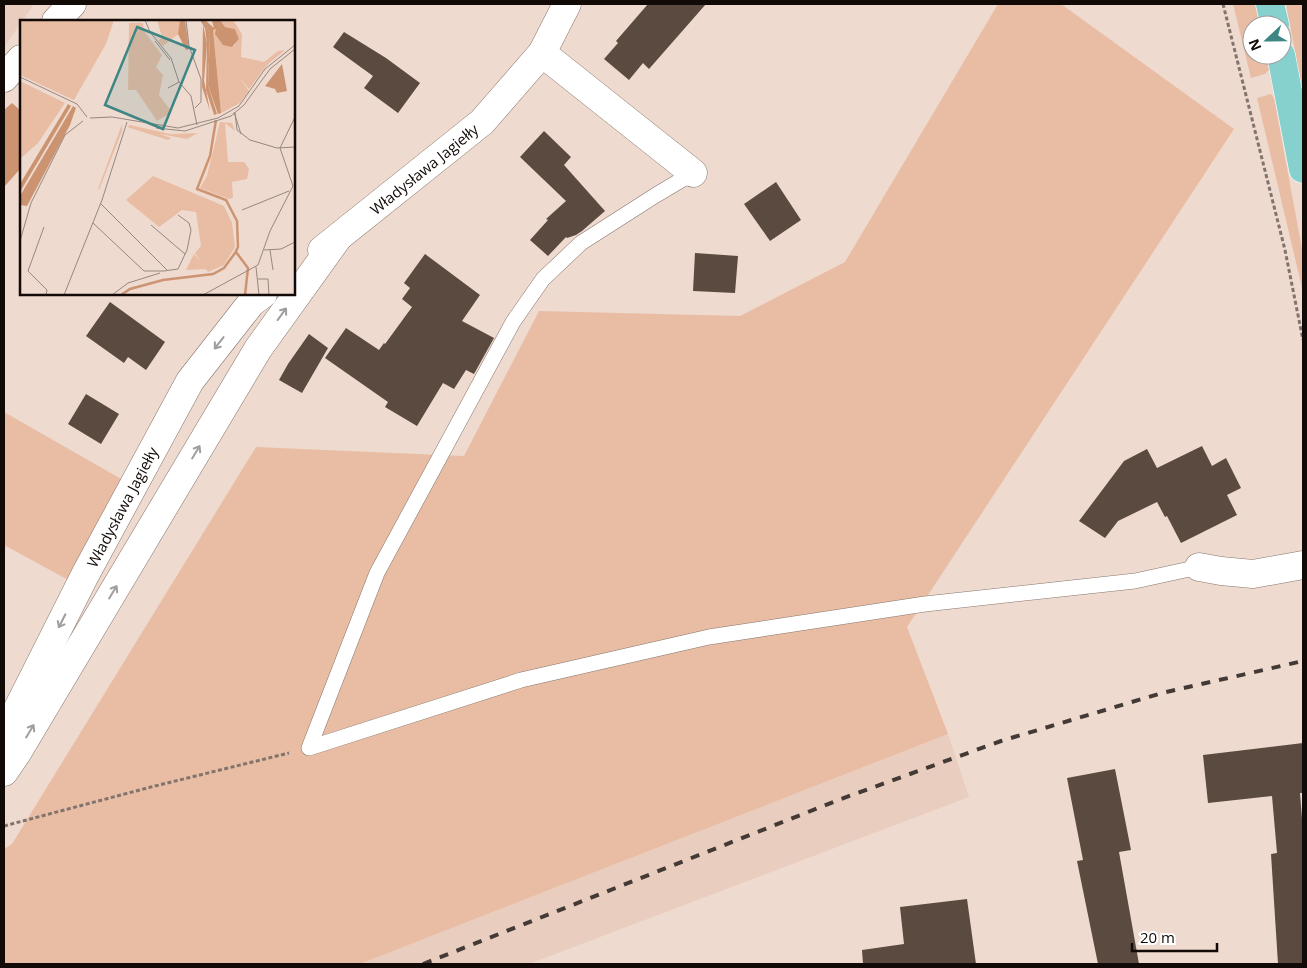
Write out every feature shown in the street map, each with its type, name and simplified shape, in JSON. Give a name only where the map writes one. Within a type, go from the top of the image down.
[{"type":"main road","points":[[1283,65],[1303,169]]},
{"type":"street","points":[[57,20],[72,4]]},
{"type":"street","name":"Władysława Jagiełły","points":[[295,270],[337,239],[482,122],[542,53],[567,4]]},
{"type":"street","points":[[542,53],[693,173]]},
{"type":"street","points":[[4,78],[20,60]]},
{"type":"street","points":[[4,772],[18,753],[258,349],[337,239]]},
{"type":"street","name":"Władysława Jagiełły","points":[[4,736],[85,575],[190,381],[251,303],[262,295]]},
{"type":"street","points":[[1199,567],[1221,572],[1253,574],[1303,565]]},
{"type":"lane","points":[[309,748],[377,573],[513,322],[543,278],[581,243],[693,173]]},
{"type":"lane","points":[[309,748],[521,680],[709,637],[925,604],[1134,581],[1199,567]]},
{"type":"path","points":[[1223,4],[1285,250],[1303,340]]},
{"type":"path","points":[[4,826],[160,784],[309,748]]},
{"type":"shaded area","points":[[4,4],[34,4],[23,20],[20,20],[20,24],[4,47]]},
{"type":"shaded area","points":[[998,4],[1061,4],[1234,129],[907,627],[948,734],[360,964],[4,964],[4,849],[12,844],[256,447],[464,456],[539,311],[740,316],[845,262]]},
{"type":"shaded area","points":[[1233,4],[1255,4],[1257,15],[1242,15],[1242,41]]},
{"type":"shaded area","points":[[1286,4],[1303,4],[1303,94],[1292,36],[1292,15],[1288,15]]},
{"type":"shaded area","points":[[1248,65],[1268,65],[1269,70],[1265,74],[1251,78]]},
{"type":"shaded area","points":[[1271,94],[1274,98],[1303,254],[1303,292],[1257,98]]},
{"type":"shaded area","points":[[12,103],[20,110],[20,169],[4,187],[4,110]]},
{"type":"shaded area","points":[[4,412],[123,480],[72,582],[4,545]]},
{"type":"shaded area","points":[[948,734],[969,797],[529,964],[360,964]]},
{"type":"building","points":[[648,4],[706,4],[649,69],[643,63],[629,80],[604,59],[618,43],[616,41]]},
{"type":"building","points":[[344,32],[386,58],[420,83],[398,113],[364,88],[373,76],[333,47]]},
{"type":"building","points":[[544,131],[571,157],[564,165],[605,211],[576,235],[566,237],[548,256],[530,240],[548,220],[546,219],[566,201],[520,157]]},
{"type":"building","points":[[776,182],[801,220],[770,241],[744,204]]},
{"type":"building","points":[[695,253],[738,256],[735,293],[693,291]]},
{"type":"building","points":[[425,254],[480,295],[462,321],[494,338],[474,374],[466,370],[454,389],[443,383],[417,426],[385,407],[388,402],[325,358],[346,328],[379,350],[385,344],[412,307],[402,299],[410,288],[404,283]]},
{"type":"building","points":[[110,302],[165,342],[146,370],[128,357],[124,363],[86,336]]},
{"type":"building","points":[[309,334],[328,348],[302,393],[279,380]]},
{"type":"building","points":[[86,394],[119,414],[101,444],[68,424]]},
{"type":"building","points":[[1202,446],[1212,466],[1226,458],[1241,488],[1227,495],[1237,515],[1181,543],[1167,516],[1165,517],[1157,502],[1118,521],[1105,538],[1079,521],[1124,461],[1147,449],[1157,468]]},
{"type":"building","points":[[1303,743],[1303,793],[1300,793],[1303,831],[1303,964],[1278,964],[1271,854],[1277,853],[1272,796],[1208,803],[1203,755]]},
{"type":"building","points":[[1115,769],[1131,850],[1119,852],[1139,964],[1098,964],[1077,861],[1083,860],[1067,778]]},
{"type":"building","points":[[967,899],[976,964],[863,964],[862,950],[904,944],[900,907]]},
{"type":"railway","points":[[423,964],[841,799],[1001,741],[1162,693],[1303,661]]}]
